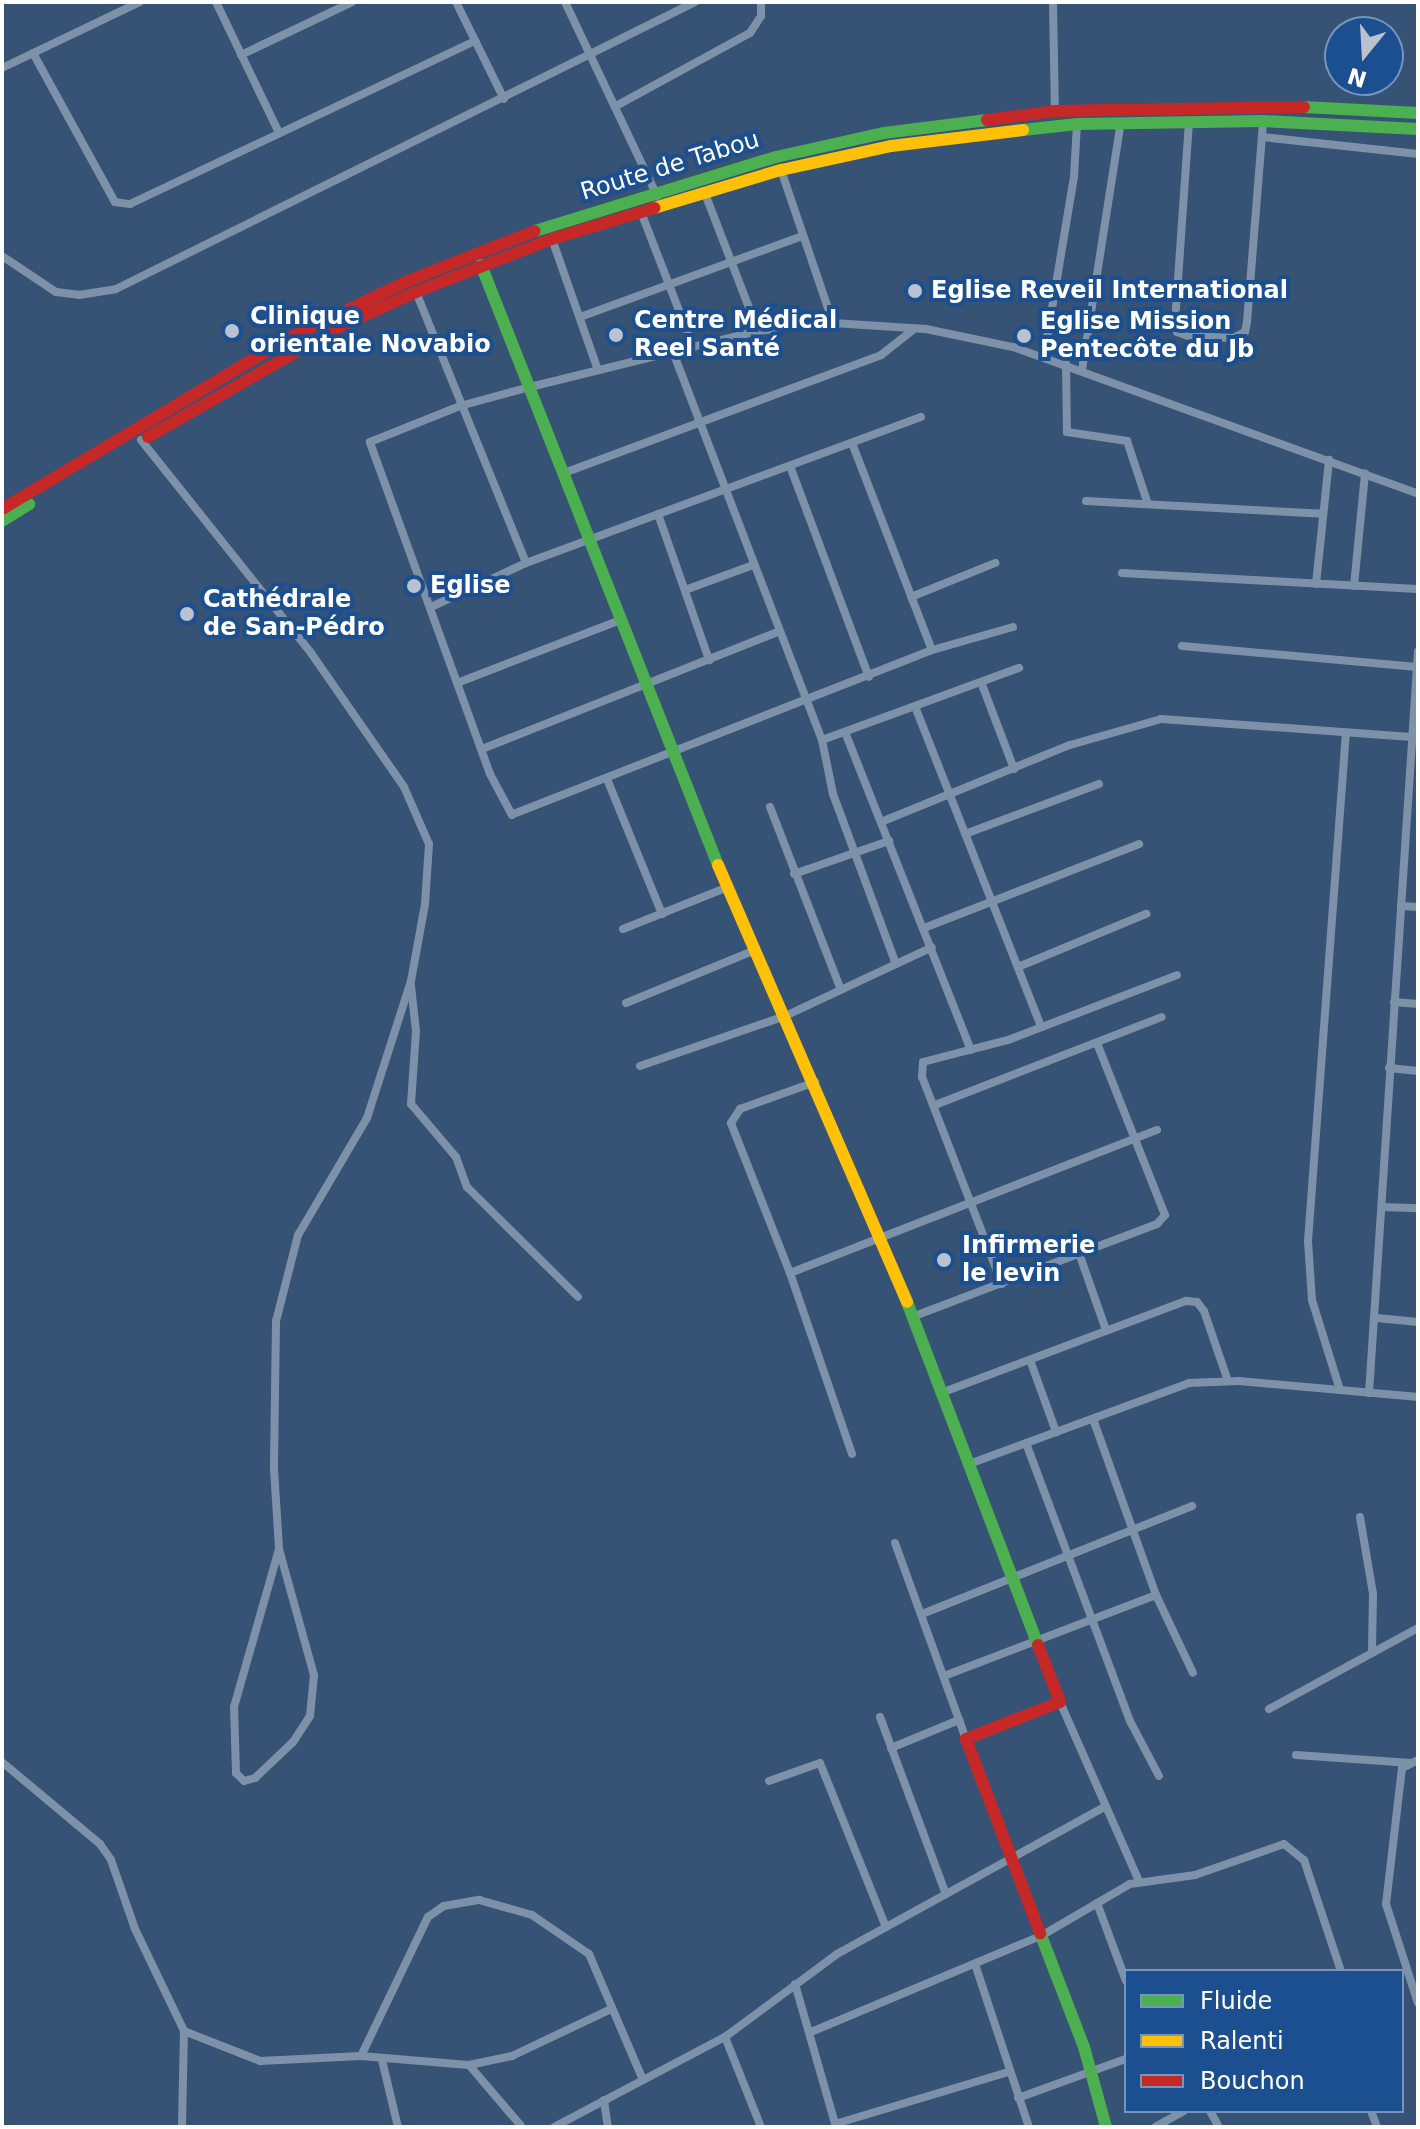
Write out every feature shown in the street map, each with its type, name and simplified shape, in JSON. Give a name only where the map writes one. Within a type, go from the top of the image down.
[{"type":"main road","name":"Route de Tabou","points":[[2,509],[330,317],[547,226],[655,191],[884,133],[1055,111],[1261,105],[1418,113]]},
{"type":"main road","name":"Route de Tabou","points":[[2,521],[339,327],[481,265],[704,190],[891,146],[1077,124],[1263,121],[1418,129]]},
{"type":"main road","points":[[481,265],[728,887],[817,1081],[883,1238],[941,1393],[1015,1574],[1060,1702],[966,1739],[1084,2047],[1088,2073],[1106,2127]]},
{"type":"street","points":[[2,68],[128,5],[140,2]]},
{"type":"street","points":[[216,2],[278,131]]},
{"type":"street","points":[[241,55],[352,2]]},
{"type":"street","points":[[456,2],[504,99]]},
{"type":"street","points":[[565,2],[661,204]]},
{"type":"street","points":[[661,2],[666,14]]},
{"type":"street","points":[[2,258],[56,292],[116,289],[695,2]]},
{"type":"street","points":[[616,106],[750,33],[761,16],[761,2]]},
{"type":"street","points":[[1053,2],[1056,126]]},
{"type":"street","points":[[33,53],[90,161],[122,205],[475,41]]},
{"type":"street","points":[[1189,121],[1175,323],[1177,332],[1188,336],[1233,338],[1245,332],[1263,121]]},
{"type":"street","points":[[1082,370],[1121,122]]},
{"type":"street","points":[[1044,356],[1074,176],[1077,124]]},
{"type":"street","points":[[1262,137],[1418,154]]},
{"type":"street","points":[[781,170],[833,323]]},
{"type":"street","points":[[704,190],[758,331]]},
{"type":"street","points":[[640,211],[693,347]]},
{"type":"street","points":[[580,317],[802,236]]},
{"type":"street","points":[[552,239],[598,370]]},
{"type":"street","points":[[416,292],[526,563]]},
{"type":"street","points":[[1013,627],[932,650],[805,703],[512,815],[482,749],[370,442],[460,406],[530,387],[758,331],[833,323],[914,329],[1044,356],[1418,494]]},
{"type":"street","points":[[564,473],[873,358],[914,329]]},
{"type":"street","points":[[673,352],[805,703],[822,740],[833,794],[896,964]]},
{"type":"street","points":[[1066,364],[1067,432],[1127,441],[1148,504]]},
{"type":"street","points":[[431,607],[526,563],[921,417]]},
{"type":"street","points":[[141,440],[302,641],[409,799],[429,844],[429,870],[411,981],[367,1118],[298,1235],[287,1270],[273,1371],[279,1549],[312,1657],[310,1716],[293,1742],[255,1778],[244,1781],[236,1773],[234,1707],[279,1549]]},
{"type":"street","points":[[852,443],[932,650]]},
{"type":"street","points":[[1316,584],[1329,460]]},
{"type":"street","points":[[790,466],[869,677]]},
{"type":"street","points":[[1354,586],[1365,474]]},
{"type":"street","points":[[1086,501],[1323,514]]},
{"type":"street","points":[[658,514],[709,660]]},
{"type":"street","points":[[911,597],[995,563]]},
{"type":"street","points":[[685,590],[753,565]]},
{"type":"street","points":[[1122,573],[1418,589]]},
{"type":"street","points":[[457,683],[623,619]]},
{"type":"street","points":[[482,749],[778,632]]},
{"type":"street","points":[[1182,646],[1417,667]]},
{"type":"street","points":[[1369,1393],[1377,1318],[1389,1068],[1405,832],[1414,754],[1411,737],[1418,652]]},
{"type":"street","points":[[822,740],[916,709],[1019,668]]},
{"type":"street","points":[[981,682],[1014,769]]},
{"type":"street","points":[[916,709],[1041,1026]]},
{"type":"street","points":[[881,822],[948,793],[1126,726],[1161,719],[1411,737]]},
{"type":"street","points":[[845,732],[971,1050]]},
{"type":"street","points":[[1340,1390],[1312,1300],[1308,1241],[1346,732]]},
{"type":"street","points":[[607,779],[662,914]]},
{"type":"street","points":[[965,834],[1099,784]]},
{"type":"street","points":[[770,807],[841,990]]},
{"type":"street","points":[[1405,832],[1418,833]]},
{"type":"street","points":[[794,874],[889,841]]},
{"type":"street","points":[[924,928],[1139,844]]},
{"type":"street","points":[[623,929],[728,887]]},
{"type":"street","points":[[1401,906],[1418,907]]},
{"type":"street","points":[[1018,967],[1146,914]]},
{"type":"street","points":[[640,1066],[785,1016],[932,947]]},
{"type":"street","points":[[626,1003],[755,950]]},
{"type":"street","points":[[1002,1284],[920,1068],[923,1062],[971,1050],[1177,975]]},
{"type":"street","points":[[411,981],[416,1031],[411,1104],[456,1157],[467,1187],[578,1297]]},
{"type":"street","points":[[1394,1002],[1418,1004]]},
{"type":"street","points":[[935,1105],[1162,1017]]},
{"type":"street","points":[[912,1317],[1157,1224],[1165,1215],[1097,1043]]},
{"type":"street","points":[[1389,1068],[1418,1071]]},
{"type":"street","points":[[817,1081],[740,1109],[731,1123],[790,1273],[852,1454]]},
{"type":"street","points":[[790,1273],[1157,1130]]},
{"type":"street","points":[[1382,1207],[1418,1208]]},
{"type":"street","points":[[1079,1253],[1106,1330]]},
{"type":"street","points":[[941,1393],[1186,1301],[1197,1302],[1228,1381]]},
{"type":"street","points":[[1377,1318],[1418,1322]]},
{"type":"street","points":[[1030,1360],[1056,1432]]},
{"type":"street","points":[[969,1464],[1189,1383],[1228,1381],[1418,1397]]},
{"type":"street","points":[[1093,1419],[1156,1595],[1193,1673]]},
{"type":"street","points":[[1026,1443],[1135,1734],[1159,1776]]},
{"type":"street","points":[[922,1614],[1015,1574],[1192,1506]]},
{"type":"street","points":[[1360,1517],[1372,1582],[1372,1653]]},
{"type":"street","points":[[895,1543],[966,1739]]},
{"type":"street","points":[[944,1676],[1091,1617],[1156,1595]]},
{"type":"street","points":[[1269,1709],[1418,1628]]},
{"type":"street","points":[[1060,1702],[1139,1881]]},
{"type":"street","points":[[880,1717],[946,1894]]},
{"type":"street","points":[[891,1748],[959,1720]]},
{"type":"street","points":[[1296,1755],[1415,1761]]},
{"type":"street","points":[[1415,1761],[1402,1768],[1386,1904],[1418,2003]]},
{"type":"street","points":[[2,1762],[100,1844],[184,2031],[182,2127]]},
{"type":"street","points":[[769,1781],[820,1763],[886,1927]]},
{"type":"street","points":[[554,2127],[725,2037],[795,1984],[886,1927],[1104,1807]]},
{"type":"street","points":[[811,2032],[1041,1936],[1139,1881],[1195,1875],[1284,1844],[1304,1860],[1340,1969]]},
{"type":"street","points":[[361,2056],[428,1917],[444,1906],[479,1900],[508,1905],[562,1932],[589,1954],[643,2080]]},
{"type":"street","points":[[1097,1903],[1124,1976]]},
{"type":"street","points":[[975,1964],[1008,2072],[1029,2127]]},
{"type":"street","points":[[795,1984],[836,2126],[1008,2072]]},
{"type":"street","points":[[184,2031],[260,2061],[361,2056],[469,2065],[512,2056],[611,2009]]},
{"type":"street","points":[[725,2037],[761,2127]]},
{"type":"street","points":[[382,2060],[398,2127]]},
{"type":"street","points":[[1018,2098],[1124,2060]]},
{"type":"street","points":[[469,2065],[522,2127]]},
{"type":"street","points":[[604,2100],[608,2127]]},
{"type":"street","points":[[1155,2127],[1180,2113]]},
{"type":"traffic: fast","points":[[1304,107],[1418,113]]},
{"type":"traffic: fast","points":[[535,231],[776,157],[884,133],[987,120]]},
{"type":"traffic: fast","points":[[1023,130],[1077,124],[1263,121],[1418,129]]},
{"type":"traffic: fast","points":[[481,265],[718,865]]},
{"type":"traffic: fast","points":[[2,521],[29,504]]},
{"type":"traffic: fast","points":[[907,1302],[1038,1645]]},
{"type":"traffic: fast","points":[[1040,1933],[1084,2047],[1106,2127]]},
{"type":"traffic: slow","points":[[654,208],[781,170],[891,146],[1023,130]]},
{"type":"traffic: slow","points":[[718,865],[907,1302]]},
{"type":"traffic: jam","points":[[987,120],[1055,111],[1304,107]]},
{"type":"traffic: jam","points":[[148,437],[339,327],[416,292],[552,239],[654,208]]},
{"type":"traffic: jam","points":[[2,509],[289,338],[408,281],[535,231]]},
{"type":"traffic: jam","points":[[1038,1645],[1060,1702],[966,1739],[1040,1933]]},
{"type":"place","name":"Eglise Reveil International","points":[[915,291]]},
{"type":"place","name":"Clinique orientale Novabio","points":[[232,331]]},
{"type":"place","name":"Centre Médical Reel Santé","points":[[616,335]]},
{"type":"place","name":"Eglise Mission Pentecôte du Jb","points":[[1024,336]]},
{"type":"place","name":"Eglise","points":[[414,586]]},
{"type":"place","name":"Cathédrale de San-Pédro","points":[[187,614]]},
{"type":"place","name":"Infirmerie le levin","points":[[944,1260]]}]
